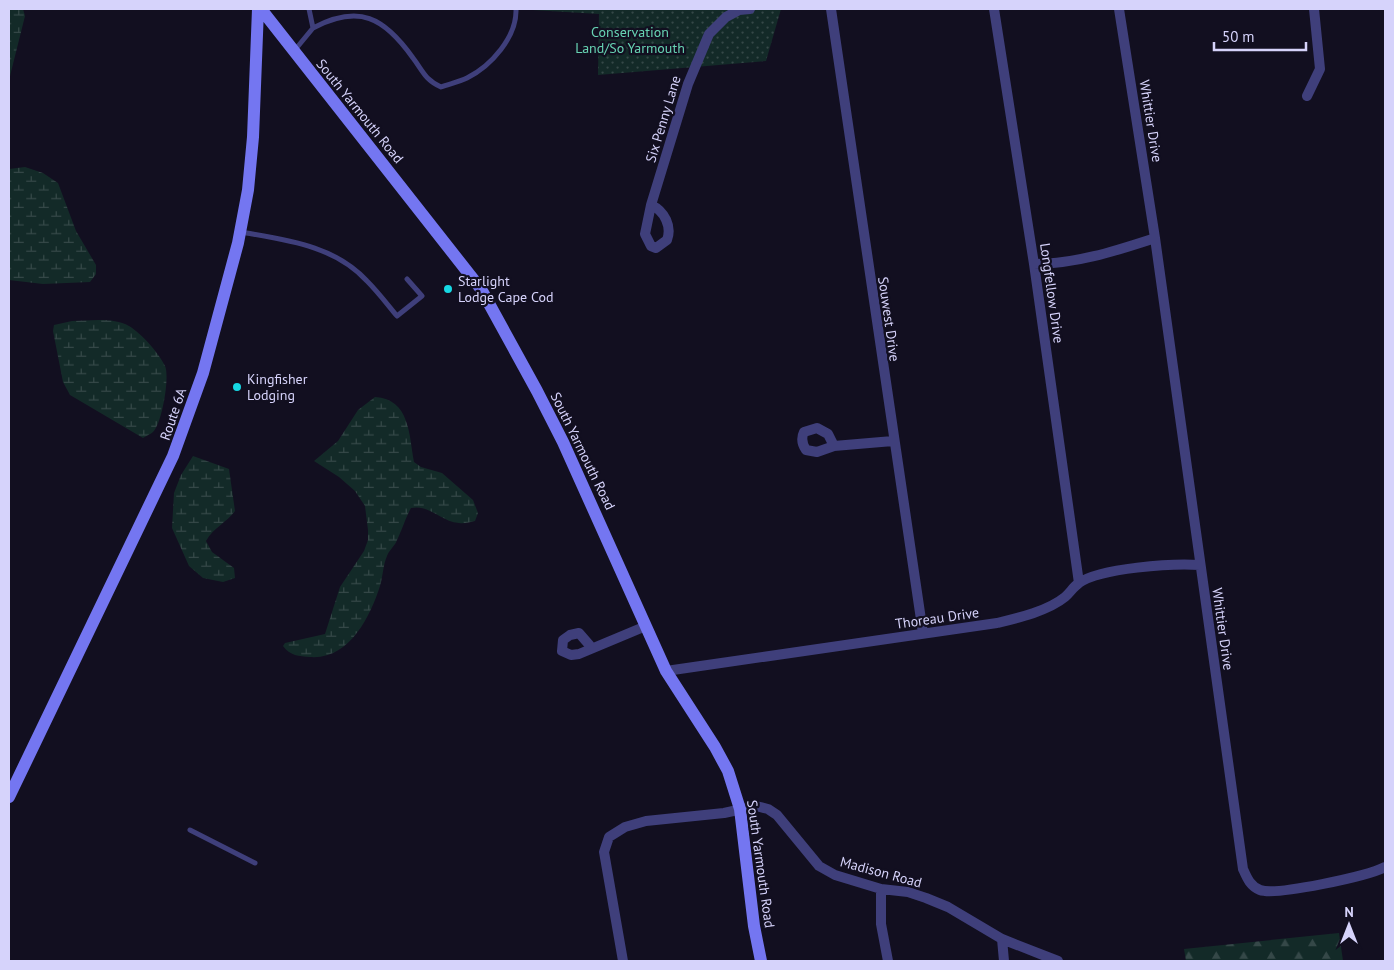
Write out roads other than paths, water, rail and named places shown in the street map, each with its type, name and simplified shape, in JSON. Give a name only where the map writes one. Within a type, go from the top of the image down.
[{"type":"main road","name":"Route 6A","points":[[9,797],[173,456],[203,373],[240,232],[251,156],[258,9]]},
{"type":"main road","name":"South Yarmouth Road","points":[[261,9],[481,289],[512,342],[563,442],[666,671],[715,747],[728,771],[740,809],[754,926],[761,961]]},
{"type":"street","name":"Six Penny Lane","points":[[652,205],[688,84],[709,34],[726,17],[739,10],[750,9]]},
{"type":"street","name":"Souwest Drive","points":[[830,9],[923,633]]},
{"type":"street","name":"Longfellow Drive","points":[[994,9],[1034,264],[1079,583]]},
{"type":"street","name":"Whittier Drive","points":[[1119,9],[1183,430],[1243,869],[1248,880],[1258,889],[1275,891],[1331,882],[1385,867]]},
{"type":"street","points":[[1307,96],[1320,69],[1314,9]]},
{"type":"street","points":[[1034,264],[1054,264],[1080,260],[1155,238]]},
{"type":"street","points":[[834,446],[893,441]]},
{"type":"street","name":"Thoreau Drive","points":[[666,671],[1011,620],[1057,602],[1079,583],[1102,574],[1179,564],[1200,565]]},
{"type":"street","points":[[592,648],[646,626]]},
{"type":"street","name":"Madison Road","points":[[623,961],[604,852],[609,837],[625,827],[646,821],[724,813],[756,806],[768,809],[777,815],[819,866],[835,875],[881,889],[908,892],[940,904],[1002,939],[1058,961]]},
{"type":"street","points":[[881,889],[881,924],[888,961]]},
{"type":"street","points":[[1002,939],[1004,961]]},
{"type":"lane","points":[[309,9],[313,28]]},
{"type":"lane","points":[[294,52],[313,28],[330,19],[346,15],[366,17],[380,23],[406,48],[426,78],[441,87],[467,78],[488,62],[503,46],[512,32],[516,9]]},
{"type":"lane","points":[[240,232],[304,244],[336,256],[366,279],[397,316],[422,296],[407,279]]},
{"type":"lane","points":[[190,830],[255,864]]},
{"type":"place","name":"Starlight Lodge Cape Cod","points":[[448,289]]},
{"type":"place","name":"Kingfisher Lodging","points":[[237,387]]},
{"type":"park label","name":"Conservation Land/So Yarmouth","points":[[630,40]]}]
